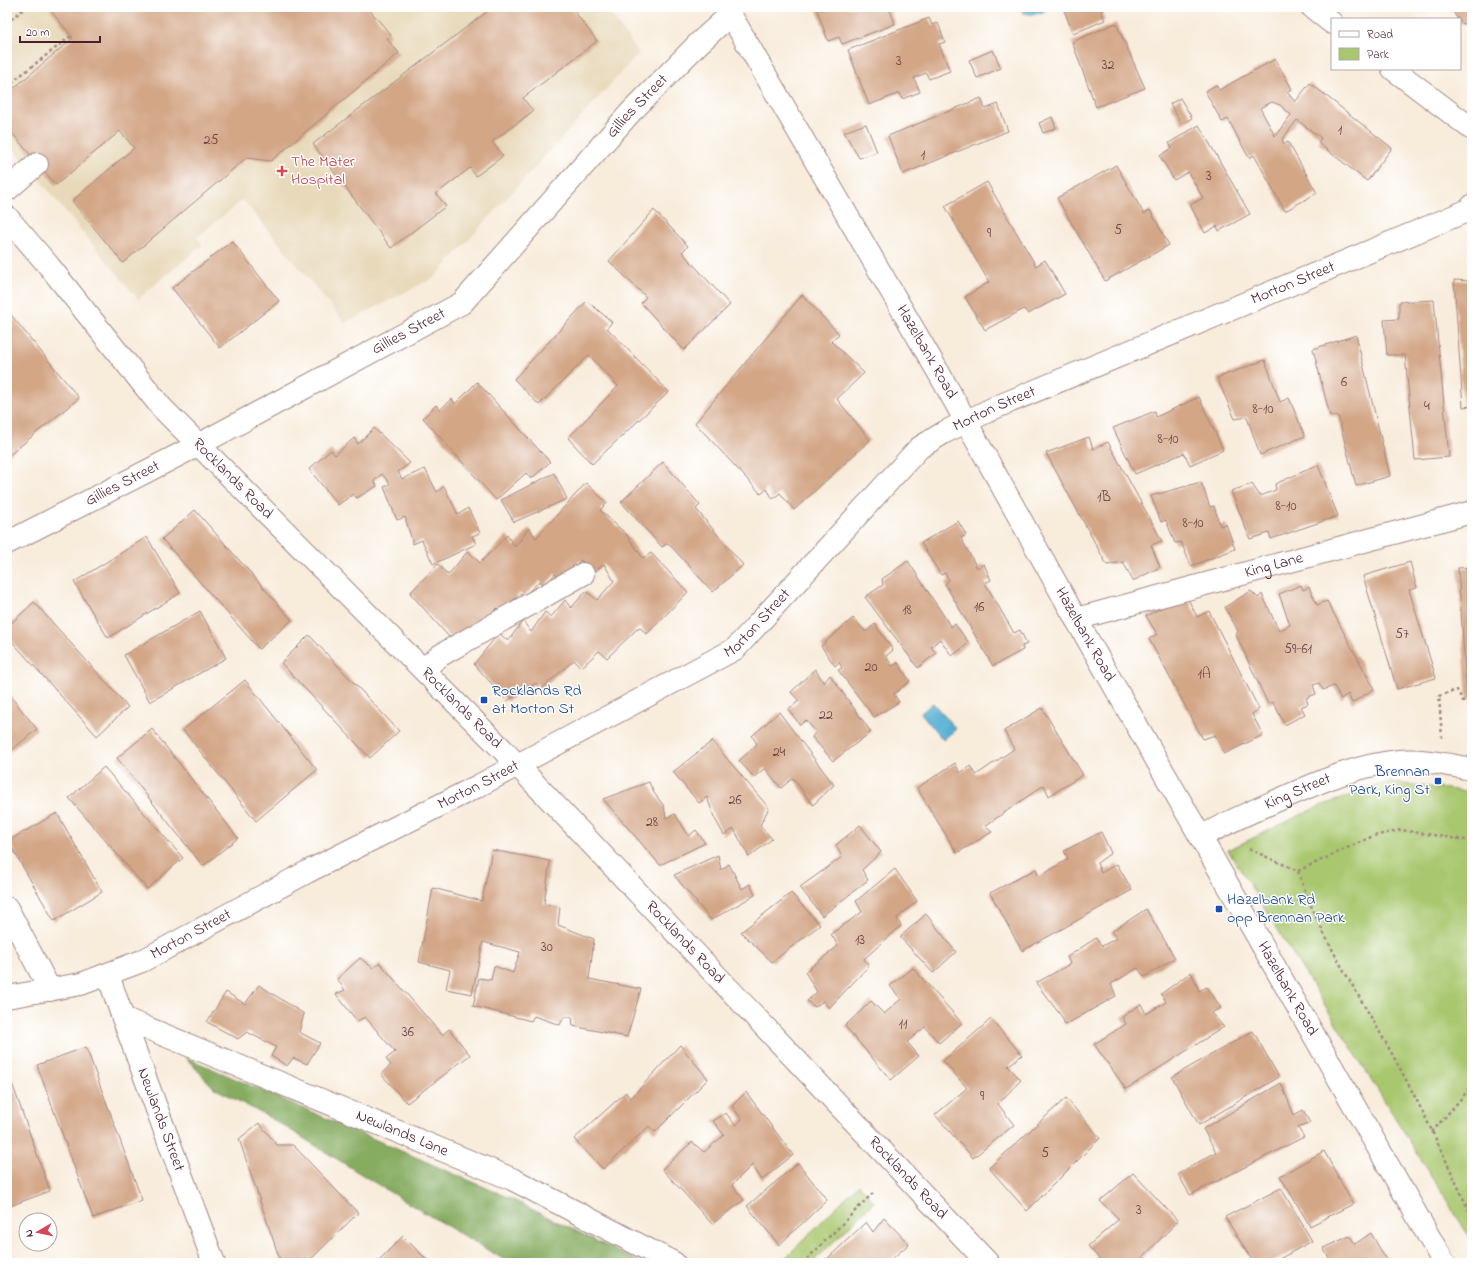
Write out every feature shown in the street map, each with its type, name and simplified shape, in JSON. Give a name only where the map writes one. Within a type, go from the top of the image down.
[{"type":"street","points":[[1312,7],[1331,22]]},
{"type":"street","name":"Hazelbank Road","points":[[728,11],[966,422],[1076,619],[1444,1263]]},
{"type":"street","name":"Gillies Street","points":[[7,543],[200,444],[462,303],[630,113],[700,43],[728,11]]},
{"type":"street","points":[[1394,70],[1472,129]]},
{"type":"street","points":[[7,190],[37,164]]},
{"type":"street","name":"Morton Street","points":[[7,997],[82,984],[142,961],[307,872],[516,765],[735,649],[919,448],[966,422],[994,408],[1469,210],[1472,206]]},
{"type":"street","name":"Rocklands Road","points":[[7,217],[54,272],[162,408],[200,444],[516,765],[988,1263]]},
{"type":"street","name":"King Lane","points":[[1076,619],[1472,512]]},
{"type":"street","points":[[423,669],[441,655],[584,574]]},
{"type":"street","name":"King Street","points":[[1200,837],[1226,823],[1335,775],[1373,765],[1409,762],[1472,769]]},
{"type":"street","points":[[7,908],[50,990]]},
{"type":"street","name":"Newlands Street","points":[[108,975],[214,1263]]},
{"type":"street","name":"Newlands Lane","points":[[123,1018],[512,1179],[674,1263]]},
{"type":"path","points":[[7,23],[26,7]]},
{"type":"path","points":[[7,86],[72,36]]},
{"type":"path","points":[[1442,742],[1439,696],[1457,690],[1463,701],[1472,701]]},
{"type":"path","points":[[1298,871],[1373,836],[1401,830],[1472,841]]},
{"type":"path","points":[[1249,849],[1298,871],[1308,900],[1337,960],[1398,1064],[1472,1218]]},
{"type":"path","points":[[1432,1132],[1472,1086]]},
{"type":"path","points":[[803,1263],[874,1192]]},
{"type":"shaded area","name":"The Mater Hospital","points":[[10,7],[606,7],[639,53],[435,277],[345,323],[243,200],[197,237],[202,245],[138,299],[7,141],[7,10]]},
{"type":"green space","points":[[1388,782],[1472,792],[1472,1241],[1228,850],[1315,808]]},
{"type":"green space","points":[[185,1057],[505,1196],[641,1263],[510,1263],[401,1199],[276,1121],[214,1088]]},
{"type":"green space","points":[[859,1184],[874,1202],[812,1263],[780,1263]]},
{"type":"water","points":[[1022,7],[1048,8],[1037,14],[1030,14],[1023,13]]},
{"type":"water","points":[[933,703],[956,729],[943,740],[921,713]]},
{"type":"building","points":[[48,7],[367,7],[391,35],[387,39],[399,53],[271,161],[246,158],[123,263],[72,201],[134,148],[120,131],[56,185],[7,127],[7,94],[73,38]]},
{"type":"building","points":[[493,7],[571,7],[597,41],[523,98],[533,111],[492,142],[503,156],[476,176],[470,168],[436,194],[446,206],[391,248],[313,144]]},
{"type":"building","points":[[816,7],[889,7],[895,24],[842,44],[839,37],[828,41]]},
{"type":"building","points":[[1063,7],[1109,7],[1101,11],[1105,20],[1073,34]]},
{"type":"building","points":[[1456,7],[1472,7],[1472,24],[1470,21],[1465,24],[1461,23],[1461,18],[1457,18],[1454,13]]},
{"type":"building","points":[[929,18],[932,25],[938,23],[945,42],[939,44],[950,71],[929,79],[926,73],[914,78],[920,92],[902,99],[900,93],[869,105],[848,50]]},
{"type":"building","points":[[1116,23],[1145,88],[1096,107],[1072,42]]},
{"type":"building","points":[[993,50],[1001,68],[977,78],[969,60]]},
{"type":"building","points":[[1275,59],[1292,89],[1287,92],[1295,102],[1310,83],[1392,148],[1367,181],[1318,143],[1321,138],[1297,120],[1282,140],[1284,144],[1288,142],[1317,193],[1285,211],[1254,155],[1249,158],[1228,119],[1222,122],[1205,91],[1216,85],[1219,90]],"holes":[[[1272,102],[1280,105],[1291,115],[1275,136],[1260,108]]]},
{"type":"building","points":[[981,98],[985,109],[998,104],[1008,131],[903,174],[888,136]]},
{"type":"building","points":[[1180,98],[1192,118],[1182,124],[1170,104]]},
{"type":"building","points":[[1052,117],[1056,128],[1043,133],[1039,123]]},
{"type":"building","points":[[866,124],[877,152],[859,158],[844,132]]},
{"type":"building","points":[[1199,125],[1250,214],[1219,231],[1217,226],[1205,233],[1190,205],[1203,198],[1188,172],[1174,180],[1160,156],[1172,148],[1169,143]]},
{"type":"building","points":[[1116,165],[1144,214],[1150,210],[1169,245],[1105,281],[1057,198]]},
{"type":"building","points":[[987,182],[1036,266],[1045,260],[1065,294],[1028,314],[1024,309],[985,330],[965,297],[989,282],[945,206]]},
{"type":"building","points":[[654,210],[688,246],[682,252],[730,305],[684,350],[641,303],[646,297],[609,261]]},
{"type":"building","points":[[232,241],[279,301],[220,348],[172,288]]},
{"type":"building","points":[[1454,280],[1472,281],[1472,406],[1463,407]]},
{"type":"building","points":[[802,295],[839,334],[831,341],[864,373],[837,399],[870,440],[794,510],[780,493],[773,499],[767,489],[761,494],[695,423]]},
{"type":"building","points":[[1434,300],[1449,457],[1415,460],[1405,355],[1387,355],[1384,320],[1399,319],[1399,302]]},
{"type":"building","points":[[587,301],[612,322],[607,328],[669,392],[592,464],[568,438],[618,386],[589,355],[539,405],[514,379]]},
{"type":"building","points":[[7,310],[79,398],[7,457]]},
{"type":"building","points":[[1356,335],[1390,476],[1356,486],[1338,416],[1330,416],[1313,349]]},
{"type":"building","points":[[1265,360],[1280,402],[1289,398],[1305,436],[1260,455],[1247,417],[1235,419],[1217,378]]},
{"type":"building","points":[[477,382],[550,462],[531,479],[526,473],[496,500],[423,418],[436,405],[440,410],[452,399],[455,404]]},
{"type":"building","points":[[1199,397],[1223,450],[1190,465],[1184,453],[1135,474],[1113,428],[1155,411],[1156,417]]},
{"type":"building","points":[[374,428],[410,463],[398,472],[402,479],[425,469],[437,492],[444,486],[458,515],[468,508],[480,533],[472,536],[476,544],[433,564],[422,540],[413,544],[405,517],[397,520],[384,487],[390,484],[382,474],[374,481],[377,486],[357,498],[353,494],[338,505],[309,469],[331,450],[335,455],[354,438],[358,444]]},
{"type":"building","points":[[1089,437],[1093,449],[1108,442],[1162,541],[1151,545],[1160,567],[1133,581],[1123,562],[1107,565],[1046,453]]},
{"type":"building","points":[[663,462],[700,505],[696,509],[743,565],[713,592],[668,543],[662,547],[621,502]]},
{"type":"building","points":[[1318,465],[1338,516],[1271,539],[1269,533],[1250,539],[1231,491],[1252,484],[1260,496],[1276,490],[1275,484]]},
{"type":"building","points":[[554,473],[567,499],[514,522],[501,500]]},
{"type":"building","points":[[1201,482],[1210,507],[1214,506],[1220,526],[1226,524],[1235,549],[1191,566],[1181,542],[1175,543],[1166,520],[1161,522],[1151,496]]},
{"type":"building","points":[[586,483],[607,503],[600,510],[626,534],[643,558],[651,553],[688,592],[647,634],[639,627],[607,658],[599,651],[581,668],[574,660],[541,689],[536,683],[507,701],[474,664],[499,633],[508,641],[523,621],[531,632],[545,612],[551,617],[565,600],[571,608],[586,591],[597,600],[614,581],[604,564],[592,574],[581,560],[560,579],[555,574],[545,586],[540,581],[523,597],[520,593],[502,613],[497,608],[457,646],[410,593],[438,564],[448,575],[468,551],[480,563],[507,535],[515,547],[529,528],[536,538]]},
{"type":"building","points":[[195,510],[292,620],[259,649],[162,539]]},
{"type":"building","points":[[958,521],[966,535],[961,538],[977,568],[984,564],[991,580],[985,583],[1014,633],[1020,630],[1027,644],[1022,646],[1023,650],[993,666],[945,584],[949,580],[945,573],[941,575],[921,543]]},
{"type":"building","points":[[147,537],[180,593],[108,638],[74,582]]},
{"type":"building","points":[[908,561],[951,627],[955,624],[969,643],[952,656],[940,639],[931,647],[936,653],[918,668],[865,597],[883,585],[882,579]]},
{"type":"building","points":[[1410,562],[1417,588],[1409,590],[1436,678],[1397,689],[1363,576]]},
{"type":"building","points":[[1472,567],[1472,698],[1467,699],[1458,568]]},
{"type":"building","points":[[1301,585],[1303,590],[1309,587],[1317,605],[1327,601],[1374,689],[1352,703],[1348,694],[1341,699],[1334,686],[1323,690],[1319,683],[1313,685],[1316,694],[1306,698],[1308,704],[1301,707],[1305,714],[1285,725],[1273,702],[1268,704],[1236,635],[1238,631],[1225,607],[1251,591],[1258,598],[1262,594],[1279,631],[1290,625],[1279,594]]},
{"type":"building","points":[[1186,595],[1197,617],[1209,611],[1259,709],[1252,714],[1263,735],[1224,754],[1215,735],[1203,739],[1149,639],[1157,634],[1146,616]]},
{"type":"building","points":[[34,602],[128,707],[97,736],[7,636],[7,627]]},
{"type":"building","points":[[200,611],[226,658],[150,702],[124,655]]},
{"type":"building","points":[[853,618],[866,632],[875,624],[893,650],[886,656],[892,666],[898,663],[910,681],[894,694],[899,702],[874,717],[838,670],[842,668],[839,662],[835,666],[821,646]]},
{"type":"building","points":[[309,635],[399,731],[370,758],[281,663]]},
{"type":"building","points":[[815,669],[824,683],[830,675],[871,732],[833,761],[812,737],[816,732],[806,720],[800,725],[788,709],[799,701],[791,692]]},
{"type":"building","points":[[245,680],[317,770],[256,821],[183,730]]},
{"type":"building","points":[[7,692],[37,729],[7,754]]},
{"type":"building","points":[[1042,708],[1083,775],[1049,796],[1044,785],[985,826],[992,832],[957,853],[917,788],[955,763],[960,773],[971,766],[976,775],[1014,749],[1004,731]]},
{"type":"building","points":[[779,712],[834,785],[813,805],[793,778],[781,788],[765,768],[754,777],[739,761],[757,744],[752,736]]},
{"type":"building","points":[[152,729],[238,838],[203,866],[117,758]]},
{"type":"building","points":[[712,741],[769,808],[760,825],[772,839],[749,857],[734,829],[724,835],[714,817],[707,797],[699,803],[673,772]]},
{"type":"building","points":[[104,767],[183,858],[147,889],[69,798]]},
{"type":"building","points":[[649,782],[654,793],[664,806],[666,818],[675,814],[689,836],[696,830],[705,843],[660,865],[603,799]]},
{"type":"building","points":[[57,813],[102,892],[54,921],[8,841]]},
{"type":"building","points":[[860,825],[881,852],[862,870],[868,880],[822,916],[800,887],[842,857],[836,845]]},
{"type":"building","points":[[1101,832],[1111,853],[1097,863],[1101,873],[1117,864],[1132,890],[1022,951],[990,893],[1036,869],[1039,877],[1068,859],[1064,851]]},
{"type":"building","points":[[492,850],[550,861],[544,904],[560,907],[558,925],[594,939],[589,979],[641,989],[627,1037],[573,1026],[572,1017],[564,1017],[560,1025],[534,1016],[531,1021],[473,1006],[479,978],[491,980],[494,966],[513,973],[520,952],[483,942],[472,994],[446,989],[450,970],[419,962],[433,888],[482,901]]},
{"type":"building","points":[[718,855],[721,870],[729,864],[742,889],[750,884],[755,895],[711,920],[674,875]]},
{"type":"building","points":[[895,869],[917,901],[897,918],[901,926],[864,959],[869,966],[829,1008],[823,1001],[815,1007],[807,1001],[817,992],[805,972],[838,946],[831,934],[862,912],[856,901]]},
{"type":"building","points":[[791,893],[820,925],[772,962],[741,932]]},
{"type":"building","points":[[1146,909],[1175,958],[1144,977],[1138,968],[1111,984],[1116,996],[1065,1025],[1062,1017],[1036,983],[1070,964],[1067,957],[1096,938],[1102,946],[1117,938],[1111,932]]},
{"type":"building","points":[[926,914],[956,952],[933,973],[900,937]]},
{"type":"building","points":[[360,958],[373,968],[380,963],[442,1035],[449,1029],[470,1055],[407,1103],[381,1074],[391,1065],[386,1059],[395,1052],[365,1017],[357,1021],[336,994],[345,990],[337,979]]},
{"type":"building","points":[[913,968],[962,1023],[939,1043],[925,1027],[907,1042],[919,1056],[891,1080],[845,1026],[871,1001],[884,1014],[901,999],[890,986]]},
{"type":"building","points":[[1191,972],[1199,991],[1207,987],[1221,1008],[1211,1013],[1224,1027],[1126,1089],[1094,1044],[1126,1024],[1122,1017],[1141,1004],[1146,1014],[1166,1002],[1161,994]]},
{"type":"building","points":[[259,985],[304,1014],[299,1032],[320,1043],[307,1064],[293,1058],[287,1066],[271,1056],[276,1047],[247,1032],[238,1039],[207,1022],[226,992],[245,1004]]},
{"type":"building","points":[[991,1019],[1022,1055],[1008,1066],[1021,1080],[998,1104],[1014,1125],[973,1158],[935,1115],[967,1088],[943,1061]]},
{"type":"building","points":[[1253,1031],[1279,1077],[1199,1125],[1172,1077]]},
{"type":"building","points":[[680,1045],[708,1079],[655,1132],[649,1126],[603,1169],[574,1139],[626,1092],[630,1099]]},
{"type":"building","points":[[86,1047],[142,1200],[93,1218],[37,1065]]},
{"type":"building","points":[[7,1069],[50,1191],[7,1207]]},
{"type":"building","points":[[1281,1083],[1294,1115],[1303,1110],[1310,1123],[1298,1128],[1304,1137],[1190,1195],[1178,1174],[1216,1152],[1203,1129]]},
{"type":"building","points":[[746,1092],[793,1155],[762,1180],[752,1165],[732,1185],[744,1200],[712,1224],[662,1169],[692,1142],[704,1152],[724,1135],[713,1121],[726,1113],[735,1125],[742,1119],[732,1106]]},
{"type":"building","points":[[1066,1098],[1100,1138],[1027,1211],[989,1168]]},
{"type":"building","points":[[259,1123],[277,1145],[293,1145],[358,1213],[307,1263],[283,1263],[280,1260],[239,1139]]},
{"type":"building","points":[[1324,1151],[1353,1204],[1310,1226],[1280,1176]]},
{"type":"building","points":[[798,1163],[827,1200],[779,1245],[747,1206]]},
{"type":"building","points":[[1133,1173],[1178,1221],[1137,1263],[1103,1263],[1088,1246],[1119,1219],[1100,1201]]},
{"type":"building","points":[[1281,1188],[1312,1241],[1272,1263],[1254,1263],[1225,1217]]},
{"type":"building","points":[[884,1218],[909,1244],[887,1263],[823,1263],[866,1222],[873,1232]]},
{"type":"building","points":[[1371,1233],[1388,1263],[1332,1263],[1323,1248],[1350,1236],[1355,1244]]},
{"type":"building","points":[[403,1236],[430,1263],[376,1263]]},
{"type":"place","name":"The Mater Hospital","points":[[282,171]]},
{"type":"place","name":"Rocklands Rd at Morton St","points":[[484,700]]},
{"type":"place","name":"Brennan Park, King St","points":[[1438,781]]},
{"type":"place","name":"Hazelbank Rd opp Brennan Park","points":[[1219,909]]}]
